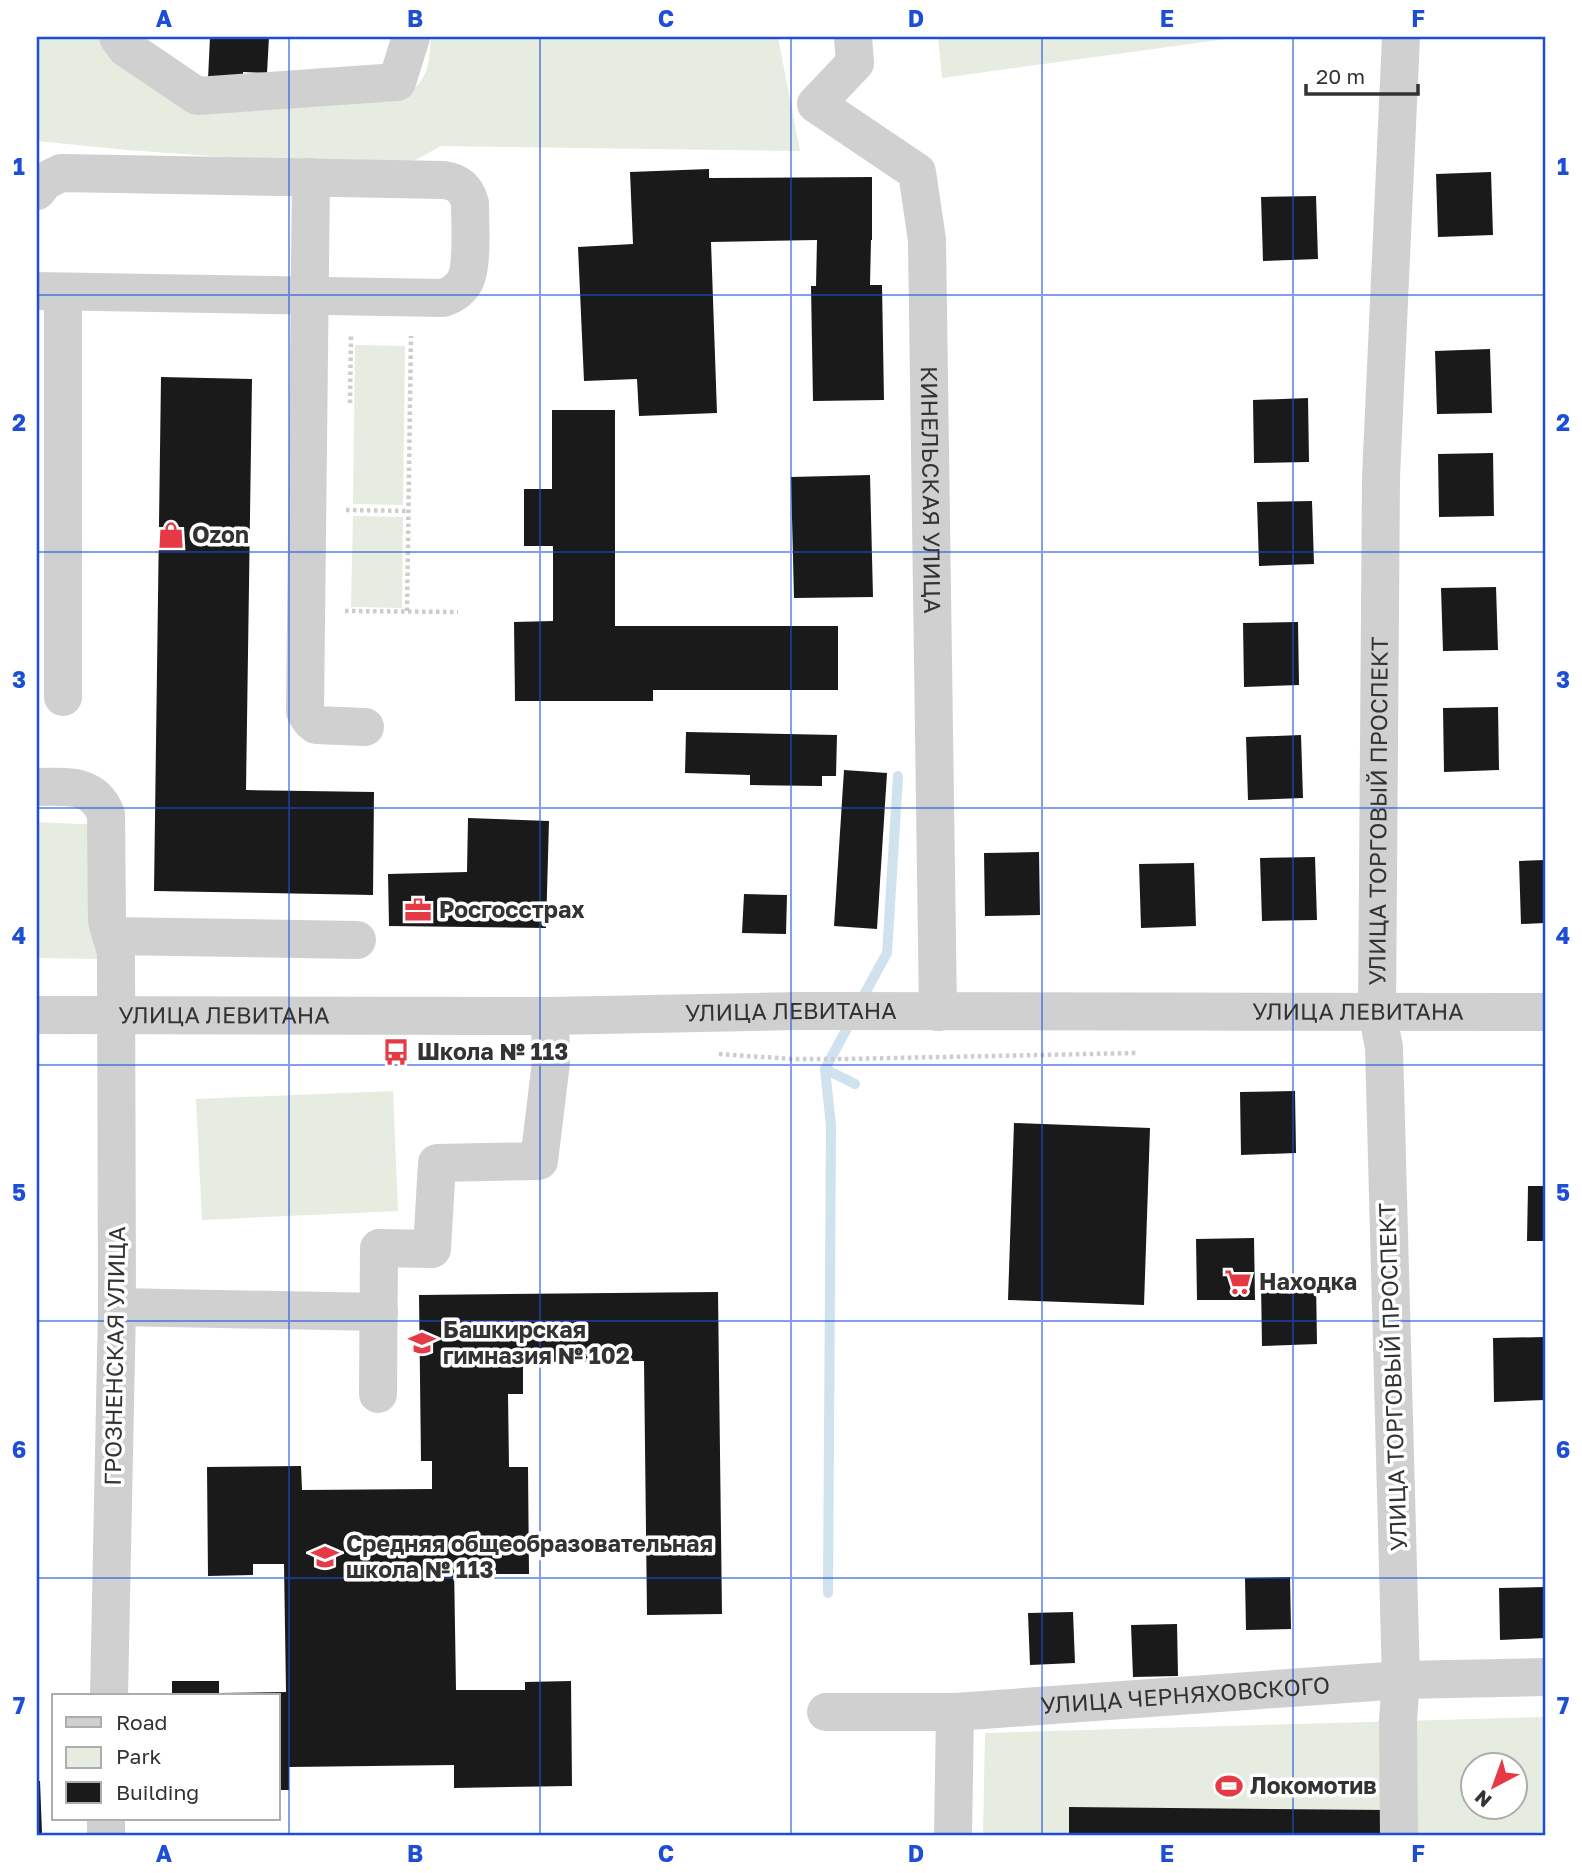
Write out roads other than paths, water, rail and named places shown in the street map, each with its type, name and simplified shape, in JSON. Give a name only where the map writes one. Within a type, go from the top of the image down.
[{"type":"street","points":[[118,37],[126,48],[197,96],[397,82],[411,37]]},
{"type":"street","name":"КИНЕЛЬСКАЯ УЛИЦА","points":[[853,37],[855,63],[816,104],[917,172],[928,240],[938,1012]]},
{"type":"street","name":"УЛИЦА ТОРГОВЫЙ ПРОСПЕКТ","points":[[1399,1836],[1398,1720],[1401,1680],[1384,1047],[1377,1012],[1381,477],[1401,37]]},
{"type":"street","points":[[37,191],[51,177],[61,173],[444,180],[461,186],[470,203],[469,270],[465,281],[452,294],[443,298],[50,292],[63,697]]},
{"type":"street","points":[[311,177],[304,703],[307,716],[316,725],[365,727]]},
{"type":"street","name":"ГРОЗНЕНСКАЯ УЛИЦА","points":[[37,787],[82,789],[93,794],[106,814],[107,921],[116,952],[117,1307],[109,1694]]},
{"type":"street","points":[[111,936],[357,940]]},
{"type":"street","name":"УЛИЦА ЛЕВИТАНА","points":[[37,1014],[550,1016],[800,1011],[1545,1012]]},
{"type":"street","points":[[378,1394],[379,1248],[432,1249],[437,1163],[539,1161],[551,1062],[550,1016]]},
{"type":"street","points":[[117,1307],[379,1312]]},
{"type":"street","name":"УЛИЦА ЧЕРНЯХОВСКОГО","points":[[826,1712],[955,1712],[1401,1680],[1545,1677]]},
{"type":"street","points":[[953,1836],[955,1712]]},
{"type":"waterway","points":[[859,1004],[887,953],[898,776]]},
{"type":"waterway","points":[[828,1593],[831,1126],[825,1069],[852,1019]]},
{"type":"waterway","points":[[825,1069],[855,1084]]},
{"type":"place","name":"Ozon","points":[[171,535]]},
{"type":"place","name":"Росгосстрах","points":[[418,910]]},
{"type":"place","name":"Школа № 113","points":[[396,1052]]},
{"type":"place","name":"Находка","points":[[1238,1282]]},
{"type":"place","name":"Башкирская гимназия № 102","points":[[422,1343]]},
{"type":"place","name":"Средняя общеобразовательная школа № 113","points":[[325,1557]]},
{"type":"place","name":"Локомотив","points":[[1229,1786]]}]
